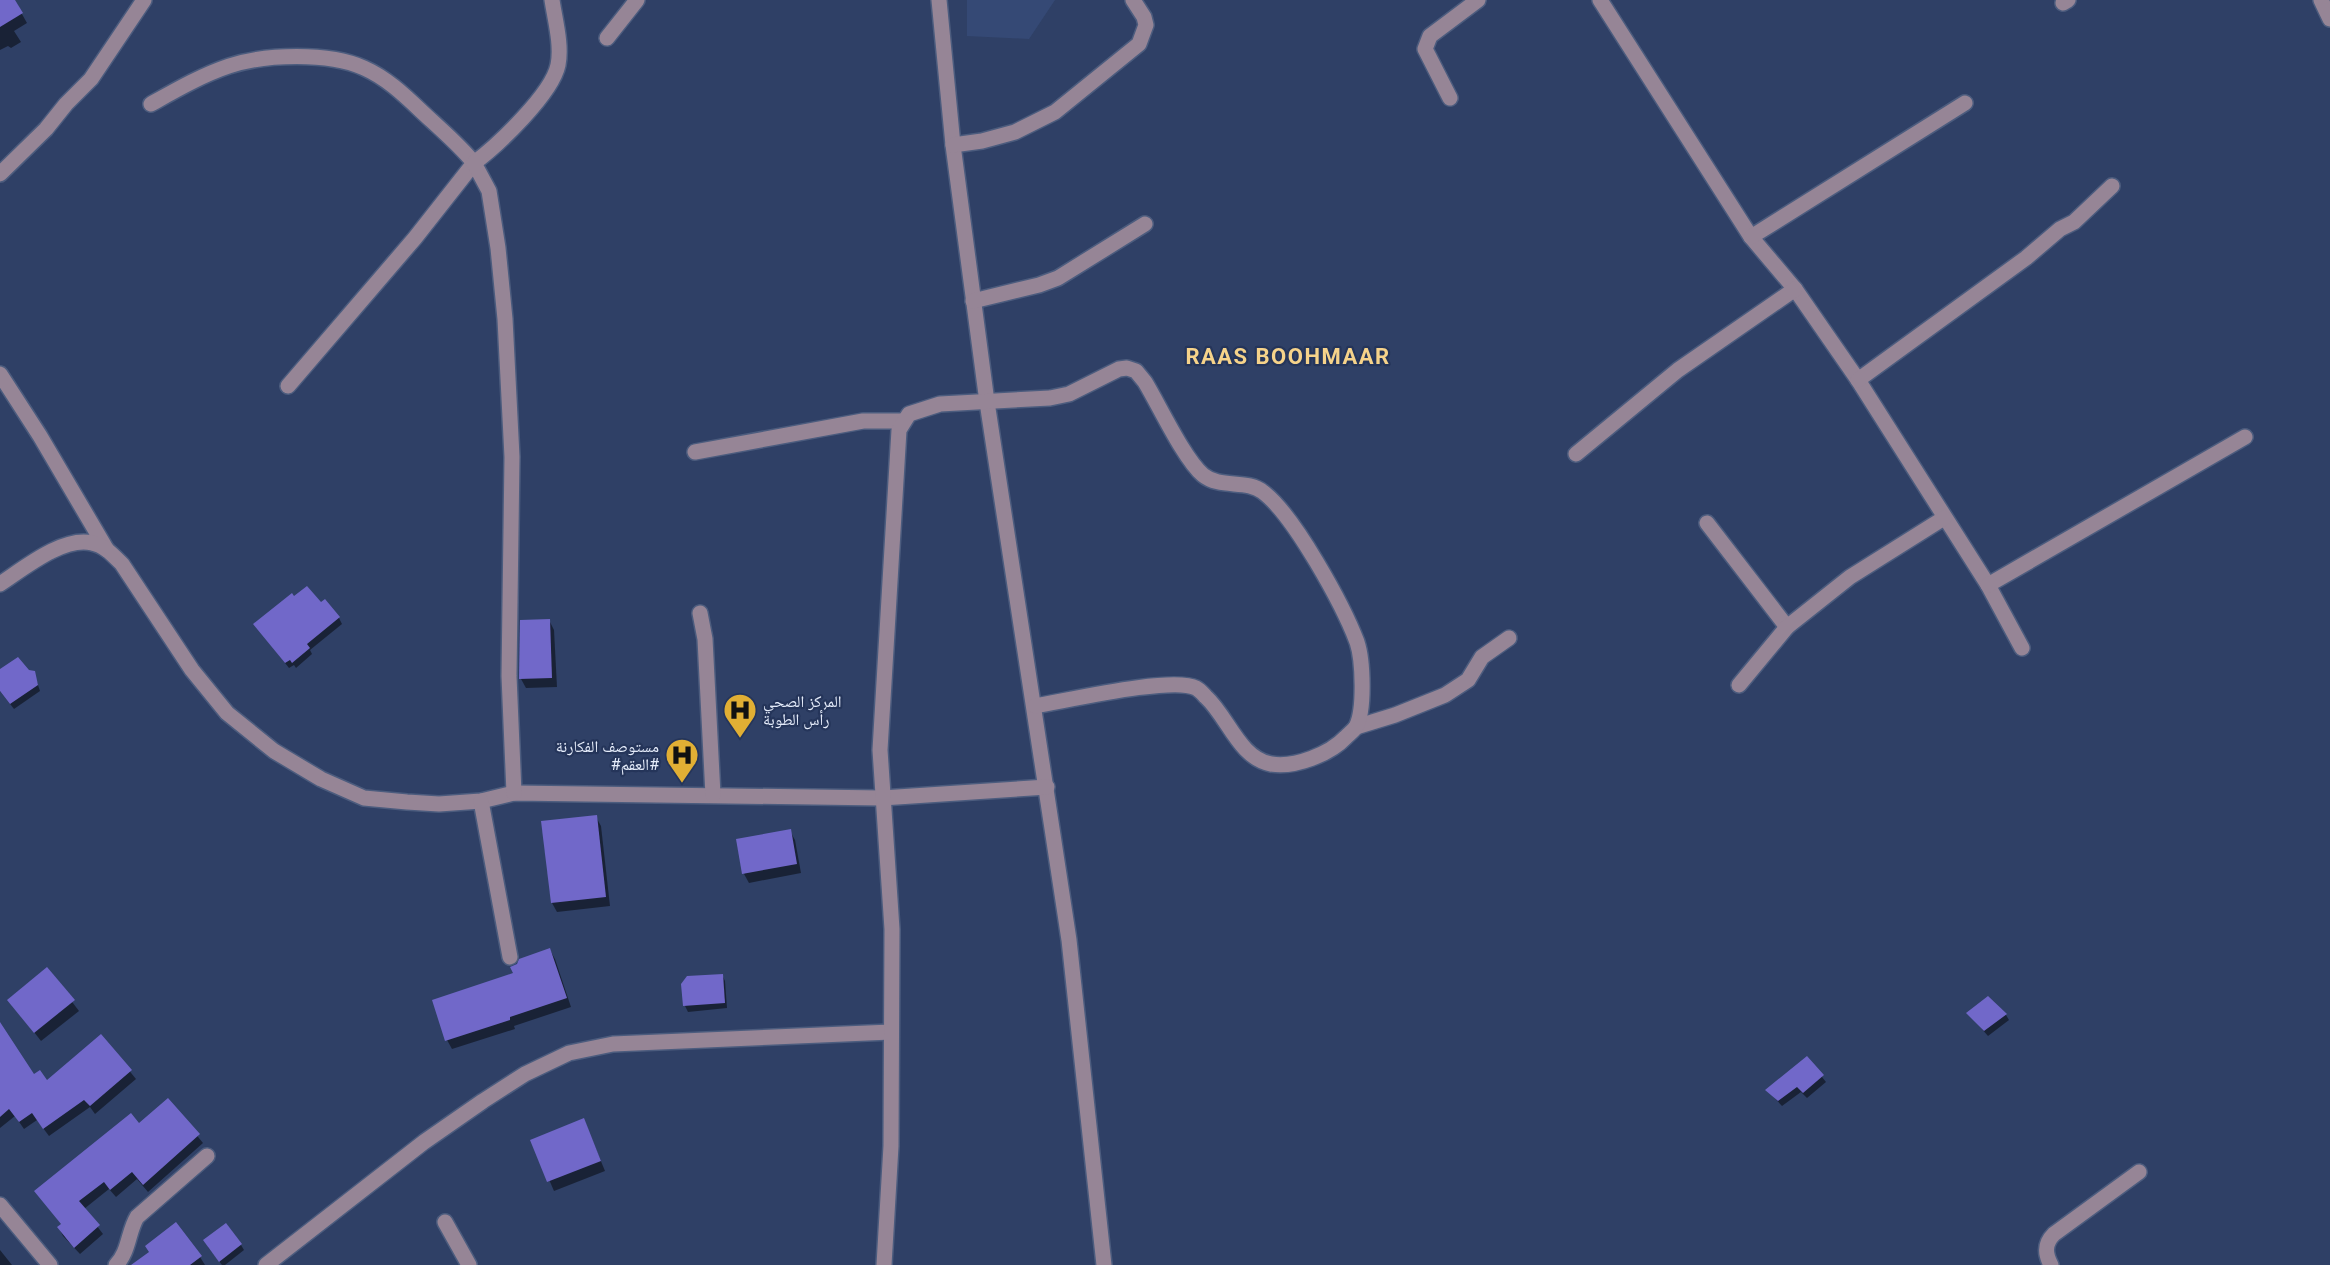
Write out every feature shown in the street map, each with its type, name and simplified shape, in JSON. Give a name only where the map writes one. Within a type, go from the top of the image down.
[{"type":"street","points":[[0,174],[39,136],[91,79],[144,0]]},
{"type":"street","points":[[288,386],[415,238],[474,163],[492,149],[527,112],[554,76],[559,63],[552,0]]},
{"type":"street","points":[[607,38],[637,0]]},
{"type":"street","points":[[939,0],[954,145],[987,402],[1070,940],[1104,1265]]},
{"type":"street","points":[[954,145],[982,141],[1015,132],[1055,112],[1139,44],[1146,25],[1144,17],[1133,0]]},
{"type":"street","points":[[1450,98],[1425,50],[1430,36],[1478,0]]},
{"type":"street","points":[[1600,0],[1632,46],[1751,237],[1795,289],[1858,380],[1988,585],[2022,648]]},
{"type":"street","points":[[2321,0],[2330,19]]},
{"type":"street","points":[[151,104],[229,66],[261,59],[313,57],[343,62],[363,68],[399,89],[474,163],[489,190],[505,319],[512,457],[509,676],[514,793]]},
{"type":"street","points":[[1751,237],[1965,103]]},
{"type":"street","points":[[1858,380],[2026,258],[2060,229],[2073,222],[2112,186]]},
{"type":"street","points":[[974,301],[1058,278],[1145,224]]},
{"type":"street","points":[[1576,454],[1678,370],[1795,289]]},
{"type":"street","points":[[884,1265],[891,1146],[892,929],[880,750],[898,430],[909,414],[940,404],[1050,398],[1070,394],[1119,369],[1127,368],[1136,371],[1145,382],[1190,459],[1203,474],[1224,483],[1261,490],[1276,503],[1308,549],[1357,642],[1362,666],[1362,698],[1356,727]]},
{"type":"street","points":[[0,374],[40,435],[107,550],[122,564],[192,670],[227,713],[274,751],[321,779],[364,798],[439,804],[481,801],[514,793],[882,798],[1047,786]]},
{"type":"street","points":[[695,452],[863,421],[903,421]]},
{"type":"street","points":[[1988,585],[2245,437]]},
{"type":"street","points":[[1739,685],[1787,627],[1850,577],[1944,518]]},
{"type":"street","points":[[1707,524],[1787,627]]},
{"type":"street","points":[[0,584],[56,548],[74,542],[92,543],[107,550]]},
{"type":"street","points":[[700,613],[705,639],[713,795]]},
{"type":"street","points":[[1035,706],[1171,684],[1196,688],[1215,705],[1252,756],[1271,764],[1290,764],[1316,756],[1340,743],[1356,727],[1395,715],[1445,695],[1468,680],[1482,657],[1509,638]]},
{"type":"street","points":[[481,801],[510,957]]},
{"type":"street","points":[[266,1265],[424,1142],[525,1074],[569,1053],[613,1044],[891,1032]]},
{"type":"street","points":[[116,1265],[122,1259],[136,1216],[207,1156]]},
{"type":"street","points":[[2051,1265],[2046,1256],[2049,1239],[2139,1172]]},
{"type":"street","points":[[0,1204],[50,1265]]},
{"type":"street","points":[[445,1222],[468,1265]]},
{"type":"shaded area","points":[[967,0],[1055,0],[1029,39],[967,36]]},
{"type":"building","points":[[0,0],[15,0],[23,13],[0,27]]},
{"type":"building","points":[[307,586],[321,602],[325,599],[340,617],[307,644],[310,648],[292,663],[290,660],[285,663],[253,624],[292,593],[294,596]]},
{"type":"building","points":[[550,619],[552,678],[519,679],[520,620]]},
{"type":"building","points":[[18,657],[29,670],[35,671],[38,685],[10,704],[0,691],[0,669]]},
{"type":"building","points":[[597,815],[606,897],[551,903],[541,821]]},
{"type":"building","points":[[791,829],[797,864],[742,874],[736,839]]},
{"type":"building","points":[[550,948],[567,998],[510,1017],[510,1020],[445,1041],[432,1000],[513,973],[510,967],[517,964],[519,959]]},
{"type":"building","points":[[47,967],[75,1000],[34,1033],[7,1000]]},
{"type":"building","points":[[723,974],[725,1003],[683,1006],[681,984],[687,976]]},
{"type":"building","points":[[1988,996],[2007,1014],[1984,1031],[1966,1013]]},
{"type":"building","points":[[0,1022],[34,1074],[40,1070],[47,1080],[101,1034],[132,1070],[90,1106],[84,1100],[43,1129],[32,1113],[19,1122],[9,1109],[0,1117]]},
{"type":"building","points":[[1807,1056],[1824,1075],[1803,1093],[1797,1087],[1778,1101],[1765,1090]]},
{"type":"building","points":[[168,1098],[200,1134],[143,1185],[132,1172],[110,1190],[104,1182],[79,1201],[100,1225],[74,1248],[57,1227],[61,1224],[34,1191],[131,1113],[139,1123]]},
{"type":"building","points":[[584,1118],[601,1161],[547,1182],[530,1140]]},
{"type":"building","points":[[176,1222],[202,1256],[190,1265],[131,1265],[149,1252],[145,1246]]},
{"type":"building","points":[[226,1223],[242,1244],[219,1262],[203,1240]]},
{"type":"place","name":"المركز الصحي رأس الطوبة","points":[[740,739]]},
{"type":"place","name":"مستوصف الفكارنة #العقم#","points":[[682,784]]},
{"type":"district","name":"RAAS BOOHMAAR","points":[[1288,356]]}]
